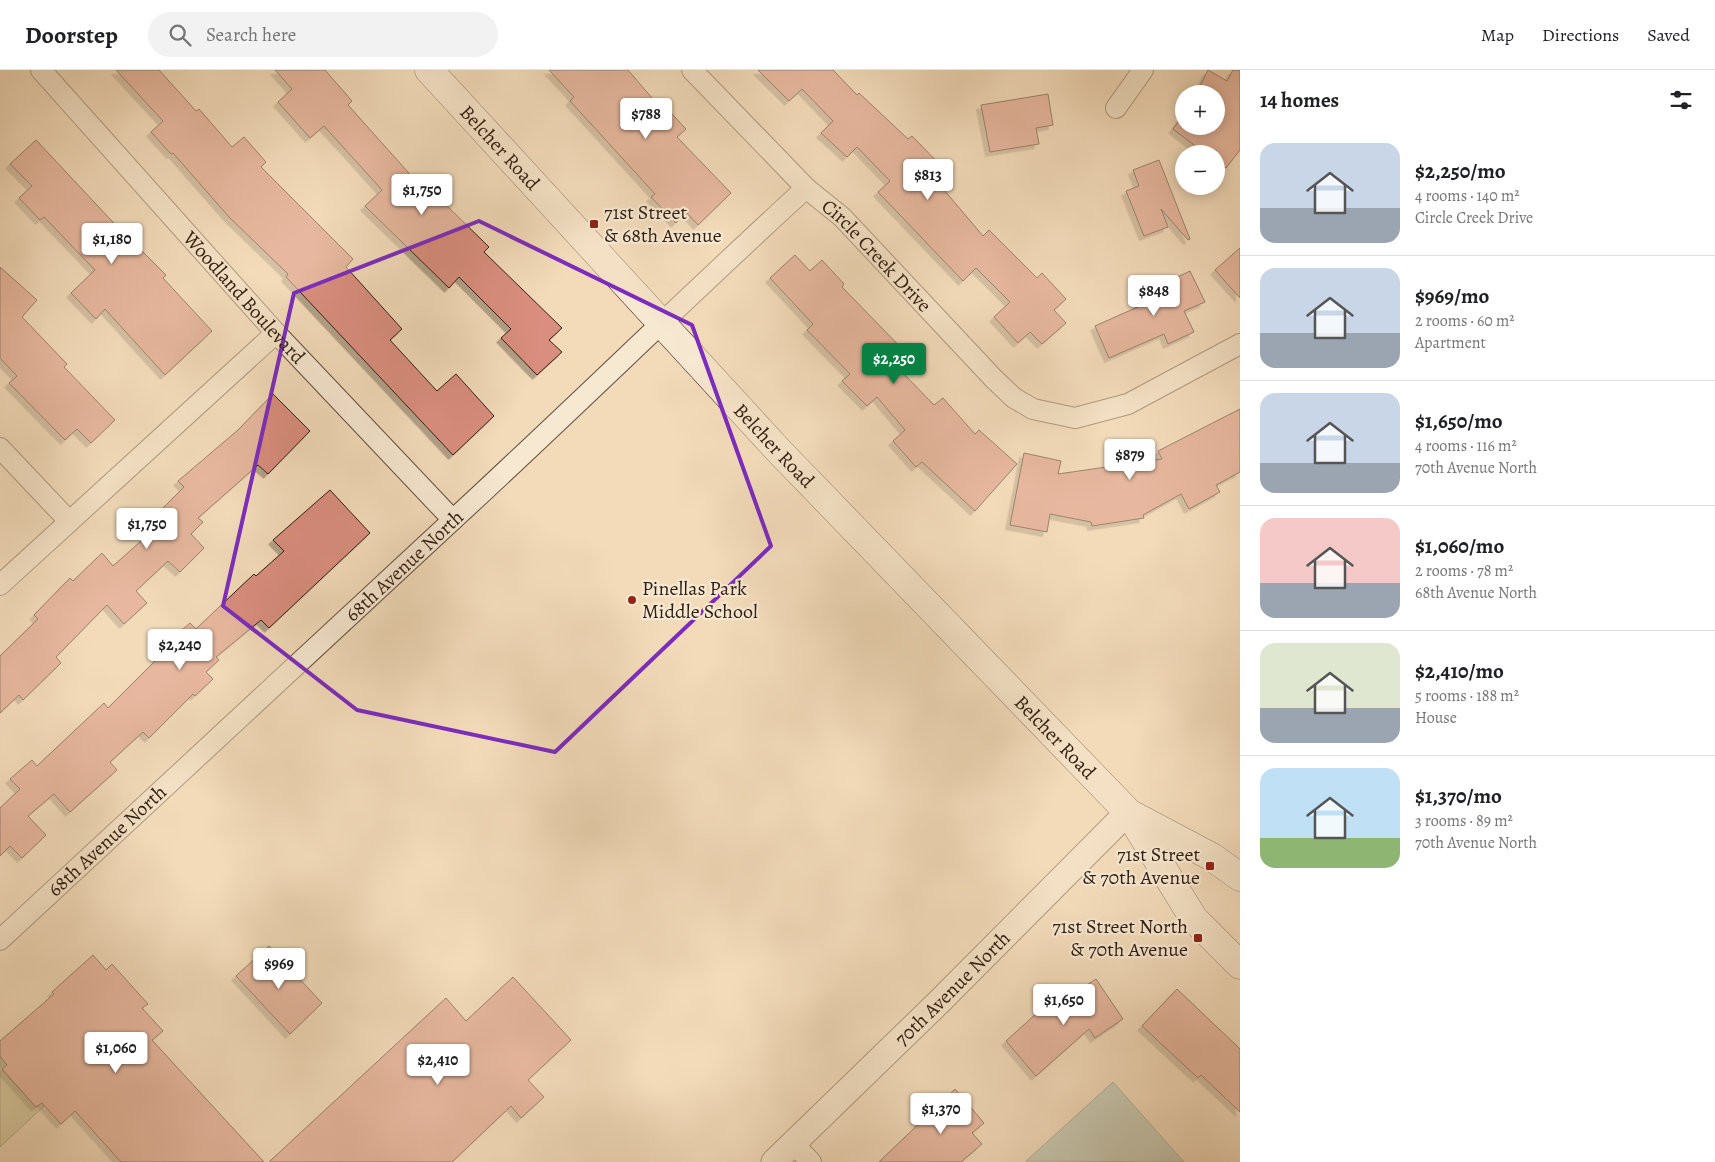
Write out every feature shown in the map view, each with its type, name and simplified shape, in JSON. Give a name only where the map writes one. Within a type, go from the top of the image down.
[{"type":"main road","name":"Belcher Road","points":[[429,70],[778,450],[1128,812],[1194,919],[1240,965]]},
{"type":"main road","name":"Belcher Road","points":[[1128,812],[1212,857],[1240,877]]},
{"type":"street","name":"Woodland Boulevard","points":[[41,70],[276,333],[453,520]]},
{"type":"street","name":"Circle Creek Drive","points":[[692,70],[806,188],[842,217],[994,379],[1014,398],[1033,408],[1076,418],[1121,406],[1240,344]]},
{"type":"street","points":[[1116,108],[1143,70]]},
{"type":"street","name":"68th Avenue North","points":[[0,940],[453,520],[662,324],[703,282],[806,188]]},
{"type":"street","points":[[0,585],[276,333]]},
{"type":"street","points":[[0,448],[68,521]]},
{"type":"street","name":"70th Avenue North","points":[[774,1162],[1128,812]]},
{"type":"street","points":[[794,1144],[811,1162]]},
{"type":"highlighted area","points":[[479,221],[692,325],[771,546],[555,752],[357,710],[223,606],[294,293]]},
{"type":"shaded area","points":[[0,1056],[7,1065],[2,1070],[36,1107],[42,1103],[44,1106],[0,1147]]},
{"type":"water","points":[[1113,1082],[1184,1162],[1026,1161]]},
{"type":"building","points":[[116,70],[159,70],[196,111],[199,109],[232,147],[244,137],[266,162],[261,167],[353,259],[346,267],[402,329],[390,340],[437,391],[456,374],[494,416],[453,455],[286,277],[288,274],[229,217],[173,153],[171,154],[151,132],[163,121]]},
{"type":"building","points":[[275,70],[325,70],[352,101],[348,105],[416,181],[422,175],[444,199],[442,201],[489,247],[484,252],[562,328],[549,340],[562,352],[537,375],[501,338],[511,329],[459,277],[449,288],[365,206],[382,190],[324,126],[310,138],[278,102],[292,89]]},
{"type":"building","points":[[549,70],[628,70],[658,105],[661,102],[686,129],[677,137],[731,193],[698,225],[686,212],[676,223],[651,197],[655,194],[570,101],[574,97]]},
{"type":"building","points":[[758,70],[833,70],[857,95],[859,93],[908,139],[912,136],[949,174],[939,184],[983,236],[989,230],[1037,278],[1042,273],[1066,299],[1054,310],[1066,323],[1042,344],[1030,332],[1018,343],[994,317],[1010,302],[976,268],[963,281],[878,192],[890,181],[857,147],[847,157],[821,133],[833,121],[802,89],[789,101]]},
{"type":"building","points":[[1208,70],[1227,81],[1233,70],[1240,70],[1240,150],[1226,168],[1225,145],[1194,145],[1181,135],[1225,135],[1225,85],[1200,85]]},
{"type":"building","points":[[1048,94],[1053,125],[1036,128],[1039,144],[990,152],[981,105]]},
{"type":"building","points":[[36,140],[140,251],[166,275],[163,278],[212,331],[165,375],[105,309],[96,319],[71,293],[95,270],[44,217],[40,220],[19,198],[32,186],[10,164]]},
{"type":"building","points":[[1159,160],[1190,239],[1188,240],[1161,209],[1168,227],[1144,236],[1126,191],[1139,186],[1133,170]]},
{"type":"building","points":[[1240,248],[1240,298],[1215,270]]},
{"type":"building","points":[[795,255],[810,271],[822,260],[844,284],[842,287],[914,361],[902,372],[934,405],[943,398],[975,434],[979,430],[1017,464],[975,511],[922,462],[916,467],[893,441],[905,430],[877,397],[867,406],[842,381],[850,374],[807,330],[813,324],[770,278]]},
{"type":"building","points":[[0,267],[37,300],[22,317],[67,364],[64,367],[115,420],[91,443],[77,429],[65,440],[9,383],[17,376],[0,358]]},
{"type":"building","points":[[1190,271],[1205,302],[1184,311],[1194,332],[1168,344],[1164,334],[1109,358],[1095,326],[1149,302],[1144,293]]},
{"type":"building","points":[[273,394],[310,431],[268,474],[258,465],[198,518],[203,522],[191,534],[204,548],[180,572],[168,561],[136,591],[147,603],[124,624],[107,605],[56,657],[61,663],[23,700],[19,695],[0,713],[0,656],[38,619],[34,615],[70,578],[73,581],[102,553],[113,566],[158,526],[151,520],[184,487],[178,481],[238,430]]},
{"type":"building","points":[[1240,409],[1240,472],[1216,485],[1220,492],[1189,509],[1181,494],[1143,515],[1144,518],[1092,526],[1091,522],[1050,514],[1047,532],[1010,525],[1024,453],[1061,461],[1058,474],[1162,459],[1158,451]]},
{"type":"building","points":[[330,490],[370,533],[269,628],[261,620],[216,657],[219,660],[206,672],[213,679],[195,696],[193,694],[149,738],[143,732],[110,762],[117,770],[70,812],[54,794],[28,816],[46,835],[22,858],[10,846],[0,856],[0,808],[20,789],[10,779],[32,760],[37,766],[104,703],[108,708],[170,646],[167,643],[190,623],[196,629],[254,574],[256,576],[284,551],[273,540]]},
{"type":"building","points":[[269,946],[322,1003],[290,1034],[236,976]]},
{"type":"building","points":[[93,955],[106,970],[112,964],[148,1004],[142,1008],[163,1031],[152,1040],[264,1162],[121,1162],[75,1111],[61,1124],[42,1103],[36,1107],[2,1069],[7,1065],[0,1056],[0,1041],[54,994],[52,992]]},
{"type":"building","points":[[513,977],[571,1040],[528,1080],[544,1097],[521,1118],[511,1106],[452,1162],[269,1162],[446,998],[466,1021]]},
{"type":"building","points":[[1096,979],[1123,1019],[1095,1038],[1089,1029],[1036,1076],[1006,1041],[1047,1004],[1051,1009]]},
{"type":"building","points":[[1177,989],[1240,1049],[1240,1112],[1201,1075],[1198,1078],[1142,1026]]},
{"type":"building","points":[[955,1089],[984,1123],[972,1133],[982,1144],[961,1162],[879,1162]]},
{"type":"place","name":"71st Street & 68th Avenue","points":[[594,224]]},
{"type":"place","name":"Pinellas Park Middle School","points":[[632,600]]},
{"type":"place","name":"71st Street & 70th Avenue","points":[[1210,866]]},
{"type":"place","name":"71st Street North & 70th Avenue","points":[[1198,938]]}]
